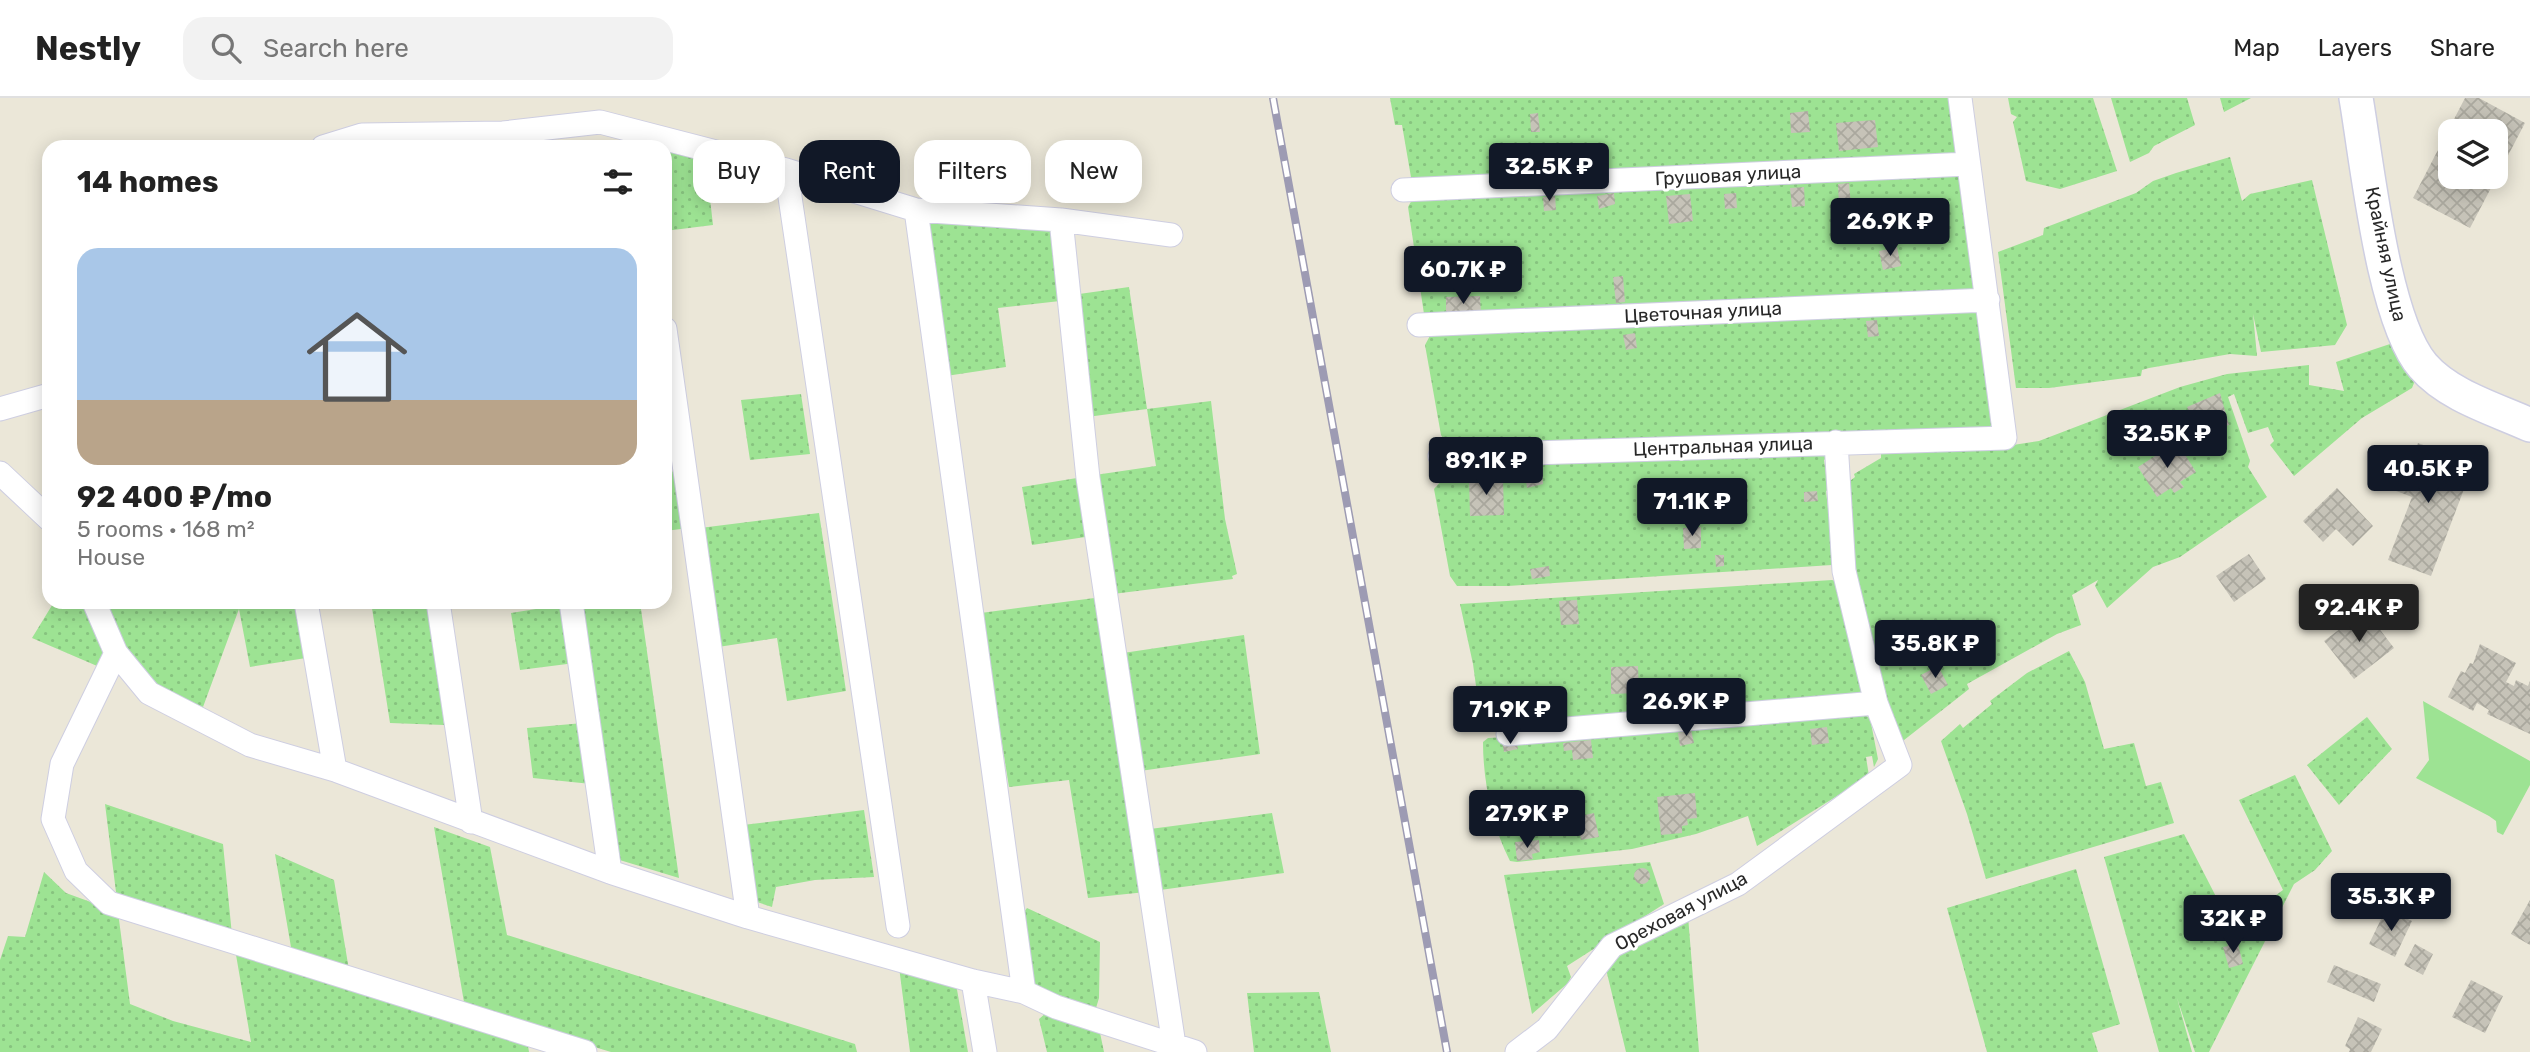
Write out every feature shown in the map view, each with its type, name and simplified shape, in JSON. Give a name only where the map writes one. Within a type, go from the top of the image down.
[{"type":"main road","name":"Крайняя улица","points":[[2356,98],[2392,298],[2404,334],[2422,365],[2440,382],[2530,425]]},
{"type":"street","points":[[1959,98],[1988,300]]},
{"type":"street","points":[[504,140],[600,122],[638,138]]},
{"type":"street","points":[[672,145],[786,170],[916,211],[1060,220],[1171,235]]},
{"type":"street","name":"Грушовая улица","points":[[1404,190],[1968,164]]},
{"type":"street","points":[[786,170],[898,926]]},
{"type":"street","points":[[916,211],[1024,992]]},
{"type":"street","points":[[97,609],[116,653],[149,693],[250,746],[335,770],[610,872],[748,917],[973,981],[1024,992],[1056,1007],[1185,1048],[1088,478],[1060,220]]},
{"type":"street","name":"Цветочная улица","points":[[1419,325],[1988,300]]},
{"type":"street","name":"Центральная улица","points":[[1440,456],[2005,438],[1988,300]]},
{"type":"street","points":[[672,379],[748,917]]},
{"type":"street","points":[[0,408],[42,397]]},
{"type":"street","points":[[1508,734],[1876,702],[1844,571],[1836,442]]},
{"type":"street","points":[[0,473],[42,512]]},
{"type":"street","points":[[307,609],[335,770]]},
{"type":"street","points":[[439,609],[471,822]]},
{"type":"street","points":[[572,609],[610,872]]},
{"type":"street","points":[[116,653],[62,764],[53,819],[76,871],[109,903],[585,1052]]},
{"type":"street","name":"Ореховая улица","points":[[1517,1052],[1547,1029],[1612,946],[1738,884],[1900,765],[1876,702]]},
{"type":"street","points":[[973,981],[985,1052]]},
{"type":"green space","points":[[1390,98],[1953,98],[1961,158],[1412,183],[1402,125],[1395,125]]},
{"type":"green space","points":[[2008,98],[2093,98],[2117,171],[2060,189],[2026,181],[2013,122],[2017,117],[2011,114]]},
{"type":"green space","points":[[2111,98],[2187,98],[2195,125],[2130,162]]},
{"type":"green space","points":[[2220,98],[2251,98],[2224,112]]},
{"type":"green space","points":[[672,147],[693,152],[693,203],[710,203],[713,225],[672,230]]},
{"type":"green space","points":[[2230,157],[2242,201],[2250,194],[2312,180],[2347,325],[2335,345],[2261,352],[2253,314],[2257,356],[2230,354],[2149,368],[2142,370],[2141,376],[2049,388],[2016,388],[1998,252],[2043,235],[2044,228],[2136,193],[2153,181]]},
{"type":"green space","points":[[1961,172],[1978,293],[1424,314],[1408,207],[1413,198]]},
{"type":"green space","points":[[934,219],[1051,229],[1060,301],[998,308],[1006,367],[946,376],[925,228]]},
{"type":"green space","points":[[1129,287],[1147,409],[1087,417],[1072,295]]},
{"type":"green space","points":[[1980,308],[1993,427],[1451,450],[1441,435],[1425,345],[1432,332]]},
{"type":"green space","points":[[2396,342],[2416,378],[2412,388],[2362,418],[2294,476],[2270,445],[2274,441],[2268,427],[2248,433],[2234,394],[2228,397],[2250,461],[2248,467],[2267,497],[2180,557],[2153,567],[2107,608],[2095,586],[2098,580],[2072,595],[2081,625],[2057,634],[1967,684],[1969,689],[1899,744],[1858,584],[1846,484],[1855,477],[1854,474],[1881,458],[1881,452],[2000,447],[2039,441],[2180,387],[2227,374],[2309,365],[2309,385],[2344,391],[2336,362]]},
{"type":"green space","points":[[801,394],[810,454],[750,460],[741,400]]},
{"type":"green space","points":[[1211,401],[1225,519],[1237,574],[1232,576],[1233,579],[1113,594],[1095,475],[1156,466],[1147,409]]},
{"type":"green space","points":[[1823,452],[1827,458],[1824,460],[1834,561],[1832,565],[1508,586],[1457,586],[1450,576],[1434,489],[1442,480],[1443,464]]},
{"type":"green space","points":[[680,471],[689,528],[672,530],[672,472]]},
{"type":"green space","points":[[1083,477],[1092,536],[1032,545],[1022,487]]},
{"type":"green space","points":[[819,513],[846,691],[787,701],[777,638],[718,647],[700,528]]},
{"type":"green space","points":[[1836,581],[1863,693],[1688,711],[1487,723],[1480,715],[1473,664],[1460,604]]},
{"type":"green space","points":[[1102,597],[1146,892],[1088,898],[1069,780],[1009,787],[981,613]]},
{"type":"green space","points":[[50,609],[239,609],[203,707],[132,681],[32,638]]},
{"type":"green space","points":[[239,609],[299,609],[306,658],[250,667]]},
{"type":"green space","points":[[372,609],[432,609],[444,725],[390,723]]},
{"type":"green space","points":[[536,609],[568,609],[575,663],[520,670],[511,613]]},
{"type":"green space","points":[[579,609],[641,609],[679,878],[613,858]]},
{"type":"green space","points":[[1244,635],[1260,754],[1140,771],[1123,653]]},
{"type":"green space","points":[[2069,651],[2085,682],[2104,749],[2134,743],[2146,786],[2161,782],[2174,823],[1986,879],[1941,741],[1960,724],[1963,728],[1992,704],[1990,701],[2027,673]]},
{"type":"green space","points":[[2423,701],[2530,761],[2530,785],[2503,835],[2497,832],[2496,821],[2489,816],[2416,778],[2429,760]]},
{"type":"green space","points":[[1865,715],[1870,718],[1878,759],[1874,767],[1872,756],[1866,757],[1869,776],[1757,846],[1748,816],[1696,834],[1632,849],[1517,862],[1510,861],[1494,818],[1483,757],[1483,742],[1488,738]]},
{"type":"green space","points":[[2367,717],[2392,749],[2339,805],[2307,765]]},
{"type":"green space","points":[[583,723],[591,784],[533,778],[527,728]]},
{"type":"green space","points":[[2295,775],[2332,851],[2315,870],[2294,884],[2209,1052],[2195,1052],[2177,998],[2192,1052],[2159,1052],[2104,857],[2184,834],[2232,928],[2283,890],[2239,800]]},
{"type":"green space","points":[[105,804],[223,844],[232,935],[117,900]]},
{"type":"green space","points":[[864,810],[874,877],[815,880],[776,887],[772,907],[757,902],[743,825]]},
{"type":"green space","points":[[1272,813],[1284,873],[1160,890],[1150,829]]},
{"type":"green space","points":[[434,827],[490,847],[507,935],[855,1044],[857,1052],[611,1052],[465,1008]]},
{"type":"green space","points":[[275,854],[334,880],[349,970],[292,953]]},
{"type":"green space","points":[[1650,862],[1664,904],[1567,966],[1571,977],[1568,983],[1532,1014],[1504,875]]},
{"type":"green space","points":[[2076,869],[2120,1024],[2092,1033],[2098,1052],[1987,1052],[1947,908]]},
{"type":"green space","points":[[44,872],[66,893],[118,912],[130,1004],[173,1021],[251,1042],[235,949],[527,1040],[529,1052],[0,1052],[0,960],[8,936],[25,937]]},
{"type":"green space","points":[[1027,908],[1100,942],[1099,998],[1096,1008],[1033,986],[1021,916]]},
{"type":"green space","points":[[1688,916],[1699,1052],[1626,1052],[1605,965],[1640,940]]},
{"type":"green space","points":[[899,967],[956,984],[968,1052],[910,1052]]},
{"type":"green space","points":[[1319,992],[1331,1052],[1254,1052],[1247,993]]},
{"type":"green space","points":[[1046,1013],[1099,1028],[1104,1052],[1047,1052],[1039,1019]]},
{"type":"building","points":[[2465,98],[2479,98],[2525,123],[2508,155],[2508,119],[2454,119]]},
{"type":"building","points":[[1808,111],[1810,132],[1791,133],[1790,113]]},
{"type":"building","points":[[1538,113],[1540,132],[1531,132],[1530,114]]},
{"type":"building","points":[[1875,120],[1878,147],[1839,151],[1836,123]]},
{"type":"building","points":[[2438,150],[2438,189],[2490,189],[2470,228],[2413,198]]},
{"type":"building","points":[[1849,183],[1851,205],[1839,206],[1838,184]]},
{"type":"building","points":[[1804,187],[1805,206],[1792,207],[1790,188]]},
{"type":"building","points":[[1614,193],[1615,204],[1599,209],[1597,196]]},
{"type":"building","points":[[1736,193],[1737,208],[1725,209],[1724,194]]},
{"type":"building","points":[[1690,194],[1693,221],[1669,224],[1666,196]]},
{"type":"building","points":[[1555,196],[1556,210],[1544,211],[1543,197]]},
{"type":"building","points":[[1897,247],[1901,266],[1883,270],[1879,251]]},
{"type":"building","points":[[1623,276],[1625,302],[1616,303],[1613,277]]},
{"type":"building","points":[[1480,296],[1481,314],[1446,315],[1446,297]]},
{"type":"building","points":[[1877,320],[1879,336],[1868,337],[1866,321]]},
{"type":"building","points":[[1635,333],[1637,348],[1626,350],[1623,335]]},
{"type":"building","points":[[2220,393],[2229,425],[2198,434],[2187,407]]},
{"type":"building","points":[[2177,442],[2196,472],[2180,482],[2184,487],[2174,493],[2171,488],[2157,497],[2138,467]]},
{"type":"building","points":[[2418,443],[2474,463],[2431,576],[2388,560],[2412,497],[2391,489],[2406,449],[2415,452]]},
{"type":"building","points":[[1542,471],[1543,484],[1527,488],[1525,473]]},
{"type":"building","points":[[1503,478],[1504,515],[1470,516],[1469,479]]},
{"type":"building","points":[[2337,488],[2373,526],[2353,546],[2336,529],[2323,542],[2303,521]]},
{"type":"building","points":[[1817,491],[1818,501],[1804,502],[1804,492]]},
{"type":"building","points":[[1701,527],[1701,548],[1684,549],[1683,528]]},
{"type":"building","points":[[2249,554],[2266,579],[2234,602],[2216,576]]},
{"type":"building","points":[[1715,555],[1724,555],[1724,566],[1716,567]]},
{"type":"building","points":[[1549,566],[1550,576],[1532,579],[1530,569]]},
{"type":"building","points":[[1577,600],[1579,624],[1561,625],[1559,601]]},
{"type":"building","points":[[2365,610],[2394,648],[2354,679],[2324,641]]},
{"type":"building","points":[[2480,644],[2516,663],[2506,682],[2514,686],[2516,680],[2528,686],[2530,681],[2530,734],[2487,714],[2489,710],[2477,703],[2473,711],[2448,697],[2461,671],[2465,673],[2470,663],[2473,664]]},
{"type":"building","points":[[1638,666],[1639,693],[1611,694],[1611,667]]},
{"type":"building","points":[[1938,666],[1948,685],[1931,694],[1921,675]]},
{"type":"building","points":[[1827,727],[1829,743],[1812,745],[1810,729]]},
{"type":"building","points":[[1691,730],[1694,743],[1680,746],[1678,733]]},
{"type":"building","points":[[1516,739],[1518,749],[1504,752],[1502,742]]},
{"type":"building","points":[[1591,740],[1593,758],[1573,760],[1572,750],[1564,751],[1563,743]]},
{"type":"building","points":[[1695,793],[1697,818],[1687,819],[1688,825],[1682,826],[1682,833],[1661,835],[1657,797]]},
{"type":"building","points":[[1594,813],[1599,837],[1581,840],[1576,817]]},
{"type":"building","points":[[1539,840],[1540,852],[1532,854],[1533,859],[1517,861],[1515,842]]},
{"type":"building","points":[[1642,868],[1650,876],[1642,884],[1634,876]]},
{"type":"building","points":[[2530,900],[2530,945],[2511,934]]},
{"type":"building","points":[[2386,909],[2412,921],[2395,957],[2369,944]]},
{"type":"building","points":[[2232,940],[2233,945],[2238,944],[2243,964],[2229,968],[2223,947],[2228,946],[2227,941]]},
{"type":"building","points":[[2415,944],[2433,954],[2423,975],[2404,965]]},
{"type":"building","points":[[2334,965],[2381,984],[2374,1002],[2327,982]]},
{"type":"building","points":[[2471,980],[2503,996],[2485,1033],[2452,1017]]},
{"type":"building","points":[[2358,1017],[2382,1029],[2371,1052],[2349,1052],[2350,1049],[2345,1046]]},
{"type":"railway","points":[[1273,98],[1447,1052]]}]
